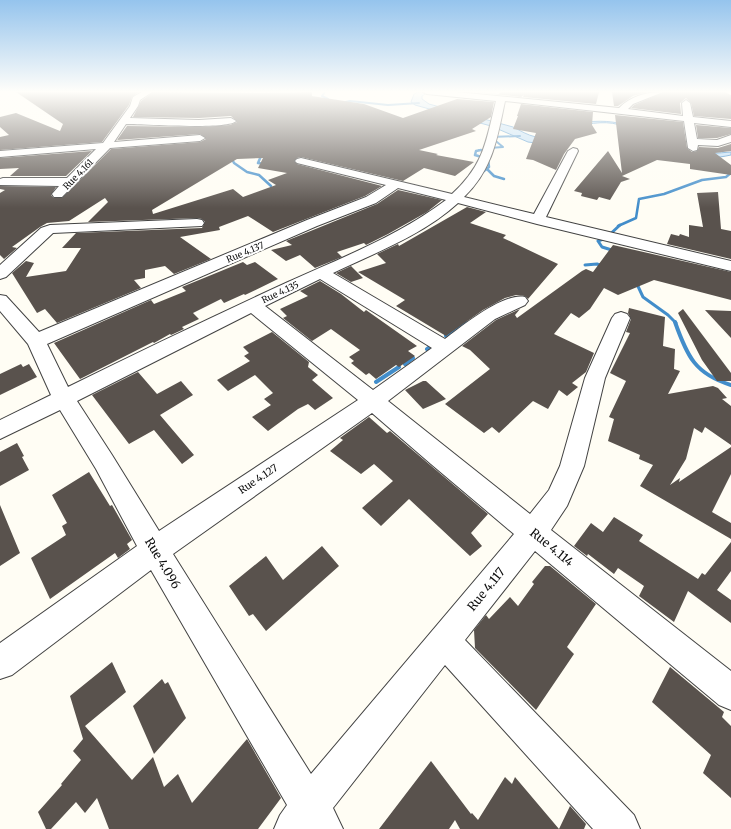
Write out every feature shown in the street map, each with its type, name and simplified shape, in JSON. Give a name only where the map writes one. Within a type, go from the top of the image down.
[{"type":"street","points":[[107,145],[117,131]]},
{"type":"street","name":"Rue 4.135","points":[[0,430],[253,305],[398,238],[430,218],[456,198],[476,176],[484,164],[493,131]]},
{"type":"street","points":[[691,131],[693,145],[718,143],[731,138]]},
{"type":"street","points":[[107,145],[200,138]]},
{"type":"street","name":"Rue 4.161","points":[[0,154],[107,145]]},
{"type":"street","name":"Rue 4.161","points":[[58,194],[107,145]]},
{"type":"street","points":[[537,220],[550,201],[555,186],[573,151]]},
{"type":"street","points":[[301,161],[456,198],[639,246],[731,266]]},
{"type":"street","points":[[3,182],[70,182]]},
{"type":"street","name":"Rue 4.137","points":[[36,341],[312,223],[371,200],[396,184]]},
{"type":"street","points":[[0,274],[50,229],[197,223]]},
{"type":"street","points":[[321,273],[446,348]]},
{"type":"street","name":"Rue 4.096","points":[[0,300],[36,341],[64,399],[104,462],[155,550],[308,822]]},
{"type":"street","name":"Rue 4.127","points":[[0,663],[155,550],[373,401],[490,315],[519,301]]},
{"type":"street","name":"Rue 4.114","points":[[253,305],[731,693]]},
{"type":"street","name":"Rue 4.117","points":[[308,822],[444,641],[533,532],[558,498],[572,466],[595,378],[621,318]]},
{"type":"street","points":[[444,641],[620,829]]},
{"type":"water","points":[[502,131],[520,131],[536,137],[540,137],[547,136],[558,131],[565,131],[556,135],[558,139],[551,143],[544,144],[528,142]]},
{"type":"water","points":[[629,131],[633,131],[646,145],[661,151],[680,154],[731,152],[731,155],[694,159],[667,156],[655,153],[635,142]]},
{"type":"building","points":[[4,131],[110,131],[102,142],[0,150],[0,137],[9,135]]},
{"type":"building","points":[[124,131],[476,131],[419,150],[438,154],[436,155],[474,162],[455,176],[424,168],[403,181],[301,157],[297,158],[294,161],[297,164],[382,186],[365,196],[273,232],[248,216],[219,227],[220,230],[180,237],[211,259],[174,274],[165,266],[145,270],[145,278],[134,280],[141,288],[57,323],[45,309],[37,313],[12,273],[26,261],[34,263],[26,277],[66,271],[81,248],[62,248],[76,233],[202,228],[205,222],[202,219],[197,218],[88,222],[108,202],[105,198],[69,221],[47,223],[40,227],[12,247],[17,248],[4,259],[0,255],[0,193],[5,190],[0,189],[0,186],[56,187],[51,195],[54,198],[62,198],[111,149],[200,142],[206,139],[200,134],[117,140]],"holes":[[[263,158],[258,168],[287,173],[268,180],[276,185],[243,197],[233,189],[153,214],[152,210],[237,159]]]},
{"type":"building","points":[[523,131],[596,131],[597,133],[575,139],[564,154],[556,170],[533,160],[526,159],[536,133]]},
{"type":"building","points":[[617,131],[684,131],[687,148],[692,152],[697,151],[699,147],[718,148],[731,144],[731,151],[715,153],[731,165],[731,175],[690,169],[690,164],[657,160],[622,176],[630,179],[621,182],[610,200],[599,197],[597,200],[581,196],[582,193],[574,191],[608,151],[622,173]]},
{"type":"building","points":[[697,131],[731,131],[731,134],[717,138],[698,138]]},
{"type":"building","points":[[92,151],[66,176],[10,176],[19,168],[0,169],[0,158]]},
{"type":"building","points":[[398,190],[442,200],[427,212],[388,234],[366,245],[364,243],[337,252],[342,257],[315,268],[300,255],[286,261],[271,250],[292,245],[286,241],[377,204]]},
{"type":"building","points":[[718,192],[721,229],[731,231],[731,259],[667,244],[671,234],[679,236],[680,234],[689,237],[689,225],[703,227],[697,193]]},
{"type":"building","points":[[467,207],[486,212],[470,223],[506,235],[503,238],[558,264],[528,299],[525,296],[516,295],[505,298],[483,310],[446,336],[396,306],[405,300],[358,272],[386,263],[377,254],[398,244],[399,246]]},
{"type":"building","points":[[613,245],[731,272],[731,300],[654,280],[618,295],[604,288],[590,309],[579,318],[571,313],[554,334],[594,353],[586,372],[572,383],[578,387],[567,396],[559,390],[548,409],[533,401],[499,433],[492,427],[484,433],[445,404],[490,369],[470,350],[462,346],[496,320],[520,309],[515,315],[517,318],[582,271],[586,269],[593,272]]},
{"type":"building","points":[[243,262],[247,265],[255,262],[278,279],[245,295],[244,294],[224,303],[221,299],[193,313],[199,319],[182,327],[184,329],[171,335],[170,334],[154,343],[153,342],[80,379],[54,343],[151,300],[154,304],[186,291],[182,287]]},
{"type":"building","points":[[351,266],[363,278],[351,282],[336,273]]},
{"type":"building","points":[[320,281],[341,294],[364,312],[366,310],[417,346],[408,351],[415,356],[399,367],[396,365],[376,379],[369,373],[366,375],[351,363],[354,361],[349,357],[360,350],[331,329],[312,341],[283,318],[287,316],[280,309],[308,296],[300,291]]},
{"type":"building","points":[[629,308],[665,317],[663,346],[675,349],[674,369],[680,371],[668,394],[713,386],[718,388],[727,398],[722,399],[731,406],[731,445],[705,427],[702,433],[694,428],[686,459],[670,485],[680,478],[679,482],[731,447],[731,474],[712,512],[731,523],[731,539],[640,486],[653,465],[639,459],[640,455],[608,441],[614,419],[609,417],[626,381],[610,373],[630,333],[626,332],[631,319],[628,313]]},
{"type":"building","points":[[683,309],[731,373],[731,381],[717,381],[702,360],[678,313]]},
{"type":"building","points":[[705,310],[731,311],[731,338]]},
{"type":"building","points":[[272,332],[309,362],[308,367],[318,375],[312,380],[333,398],[315,410],[308,404],[298,409],[268,431],[252,417],[271,405],[264,399],[273,393],[255,375],[228,391],[217,380],[250,361],[244,356],[249,353],[243,347]]},
{"type":"building","points":[[21,364],[23,367],[29,364],[37,377],[0,395],[0,374]]},
{"type":"building","points":[[138,372],[157,394],[181,381],[193,395],[160,415],[194,455],[182,464],[154,430],[129,444],[92,395]]},
{"type":"building","points":[[426,381],[446,399],[423,409],[405,390]]},
{"type":"building","points":[[369,417],[387,433],[390,431],[488,514],[471,533],[482,546],[470,556],[409,499],[381,526],[362,508],[393,481],[374,464],[361,474],[330,451],[343,440],[340,438]]},
{"type":"building","points":[[17,443],[29,470],[0,486],[0,452]]},
{"type":"building","points":[[89,472],[110,506],[112,505],[132,540],[127,544],[130,549],[118,558],[115,553],[50,599],[31,558],[66,535],[62,526],[67,523],[52,495]]},
{"type":"building","points":[[0,505],[20,553],[0,566]]},
{"type":"building","points":[[614,517],[643,535],[639,541],[698,579],[702,573],[705,575],[731,542],[731,571],[717,590],[731,600],[731,623],[688,591],[674,622],[639,596],[644,586],[618,568],[614,574],[588,554],[587,556],[574,546],[591,523],[603,532]]},
{"type":"building","points":[[322,546],[339,566],[266,631],[253,614],[249,616],[229,586],[266,556],[283,580]]},
{"type":"building","points":[[545,566],[550,566],[596,604],[567,647],[574,654],[536,710],[475,648],[474,630],[486,615],[489,619],[510,597],[518,606],[534,584],[532,582]]},
{"type":"building","points":[[112,662],[126,692],[85,726],[132,780],[153,757],[164,787],[178,774],[192,803],[247,739],[281,798],[258,829],[109,829],[97,798],[85,813],[76,802],[51,829],[46,829],[38,812],[62,785],[61,784],[81,760],[73,751],[83,739],[70,696]]},
{"type":"building","points":[[670,667],[724,712],[722,717],[731,726],[731,798],[703,773],[711,755],[652,702]]},
{"type":"building","points":[[162,679],[165,684],[168,682],[186,718],[154,754],[133,706]]},
{"type":"building","points":[[431,761],[471,814],[472,813],[478,820],[505,777],[512,784],[515,777],[559,829],[460,829],[455,820],[449,829],[379,829]]},
{"type":"building","points":[[570,806],[586,824],[584,829],[559,829]]},
{"type":"waterway","points":[[489,148],[503,147],[491,137],[520,136]]},
{"type":"waterway","points":[[479,150],[481,150],[476,151],[475,155],[488,159],[489,167],[479,175]]},
{"type":"waterway","points":[[260,153],[261,156],[258,163],[265,164]]},
{"type":"waterway","points":[[231,157],[234,163],[247,172],[259,175],[271,186]]},
{"type":"waterway","points":[[487,169],[494,176],[504,179]]},
{"type":"waterway","points":[[620,225],[636,218],[639,199],[664,194],[702,180],[726,177],[731,173],[729,171]]},
{"type":"waterway","points":[[615,251],[602,247],[598,241],[606,238],[620,225]]},
{"type":"waterway","points":[[585,265],[597,264],[603,266]]},
{"type":"waterway","points":[[636,282],[643,297],[668,315],[675,322]]},
{"type":"waterway","points":[[675,322],[688,354],[694,362],[709,375],[719,381],[731,385]]},
{"type":"waterway","points":[[446,336],[466,323]]},
{"type":"waterway","points":[[427,349],[435,343]]},
{"type":"waterway","points":[[405,364],[413,358]]},
{"type":"waterway","points":[[376,382],[399,367]]}]
